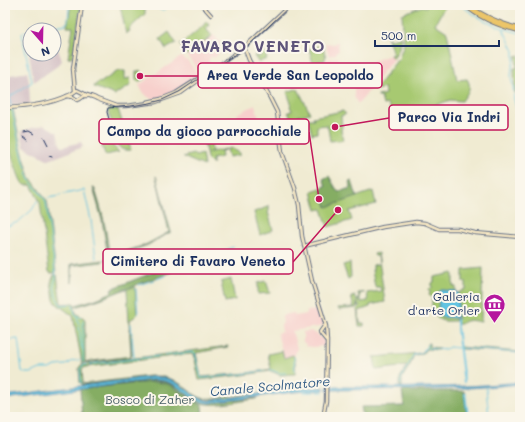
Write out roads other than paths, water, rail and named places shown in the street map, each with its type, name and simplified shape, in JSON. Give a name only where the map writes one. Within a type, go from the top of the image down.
[{"type":"main road","points":[[465,5],[473,12],[493,23],[520,30]]},
{"type":"main road","points":[[468,5],[494,20],[520,30]]},
{"type":"street","points":[[74,97],[73,69],[82,5]]},
{"type":"street","points":[[202,5],[211,15]]},
{"type":"street","points":[[67,96],[74,97],[77,100],[86,96],[116,106],[142,105],[164,100],[195,83],[244,47],[259,35],[290,5]]},
{"type":"street","points":[[249,43],[249,60],[276,110],[282,152],[297,197],[304,246],[313,286],[325,324],[327,341],[326,406],[323,417]]},
{"type":"street","points":[[244,47],[248,53]]},
{"type":"street","points":[[131,106],[161,99],[175,93],[200,76],[212,70]]},
{"type":"street","points":[[195,83],[200,76],[202,77],[207,74]]},
{"type":"street","points":[[74,83],[79,90],[97,99]]},
{"type":"street","points":[[5,108],[44,104],[79,90]]},
{"type":"street","points":[[82,92],[82,97]]},
{"type":"street","points":[[142,105],[149,102]]},
{"type":"street","points":[[304,246],[380,227],[418,222],[439,229],[456,228],[475,233],[520,237]]},
{"type":"street","points":[[325,331],[320,332],[320,334],[327,341]]},
{"type":"street","points":[[322,336],[324,335],[325,331]]},
{"type":"water","points":[[441,290],[456,291],[456,293],[458,293],[458,313],[456,313],[456,318],[442,317],[438,315],[439,292]]},
{"type":"water","points":[[150,377],[163,378],[172,381],[180,385],[194,396],[209,401],[294,389],[324,387],[324,390],[294,392],[209,403],[195,399],[171,383],[161,380],[154,380],[5,399],[5,396]]},
{"type":"water","points":[[520,382],[520,384],[472,388],[327,390],[327,387],[448,387]]},
{"type":"waterway","points":[[62,25],[66,24],[68,21],[69,5]]},
{"type":"waterway","points":[[154,5],[161,10],[165,9]]},
{"type":"waterway","points":[[461,5],[475,15],[489,22],[520,33]]},
{"type":"waterway","points":[[504,29],[514,51],[511,77],[514,99],[520,123]]},
{"type":"waterway","points":[[11,106],[11,96],[32,82],[28,62]]},
{"type":"waterway","points":[[12,109],[28,175],[31,182],[46,202],[56,277],[54,284],[56,297],[61,305],[73,305],[75,314],[83,320],[83,362]]},
{"type":"waterway","points":[[60,195],[84,190],[91,220],[96,258]]},
{"type":"waterway","points":[[48,198],[59,196]]},
{"type":"waterway","points":[[5,227],[18,222],[32,210],[37,201]]},
{"type":"waterway","points":[[228,249],[233,247]]},
{"type":"waterway","points":[[217,253],[226,250]]},
{"type":"waterway","points":[[201,258],[215,254]]},
{"type":"waterway","points":[[139,285],[166,276]]},
{"type":"waterway","points":[[136,289],[138,314]]},
{"type":"waterway","points":[[77,316],[83,350]]},
{"type":"waterway","points":[[457,320],[457,326]]},
{"type":"waterway","points":[[131,324],[132,334]]},
{"type":"waterway","points":[[457,328],[464,382]]},
{"type":"waterway","points":[[132,336],[134,357]]},
{"type":"waterway","points":[[5,341],[18,339],[22,371],[25,373],[66,365],[73,361],[79,360]]},
{"type":"waterway","points":[[401,385],[402,376],[413,355],[422,353],[428,344]]},
{"type":"waterway","points":[[427,348],[445,350],[449,347],[458,348]]},
{"type":"waterway","points":[[461,348],[520,353]]},
{"type":"waterway","points":[[84,365],[193,352],[195,353],[201,378],[271,370],[279,373],[286,373]]},
{"type":"waterway","points":[[294,357],[295,371]]},
{"type":"waterway","points":[[81,383],[80,369],[84,365]]},
{"type":"waterway","points":[[486,388],[489,417]]},
{"type":"waterway","name":"Canale Scolmatore","points":[[304,392],[314,392]]},
{"type":"waterway","name":"Canale Scolmatore","points":[[317,392],[323,392]]},
{"type":"waterway","points":[[465,394],[468,417]]},
{"type":"tram line","points":[[104,139],[111,136],[113,133],[107,112],[108,108],[150,103],[162,100],[179,92],[249,45],[291,5]]},
{"type":"tram line","points":[[24,132],[29,131],[34,134]]},
{"type":"tram line","points":[[23,136],[28,140]]},
{"type":"tram line","points":[[44,137],[48,145]]},
{"type":"place","name":"Area Verde San Leopoldo","points":[[140,76]]},
{"type":"place","name":"Parco Via Indri","points":[[335,127]]},
{"type":"place","name":"Campo da gioco parrocchiale","points":[[319,199]]},
{"type":"place","name":"Cimitero di Favaro Veneto","points":[[338,210]]},
{"type":"place","name":"Galleria d'arte Orler","points":[[495,324]]},
{"type":"district","name":"FAVARO VENETO","points":[[253,46]]},
{"type":"park label","name":"Bosco di Zaher","points":[[150,400]]}]
